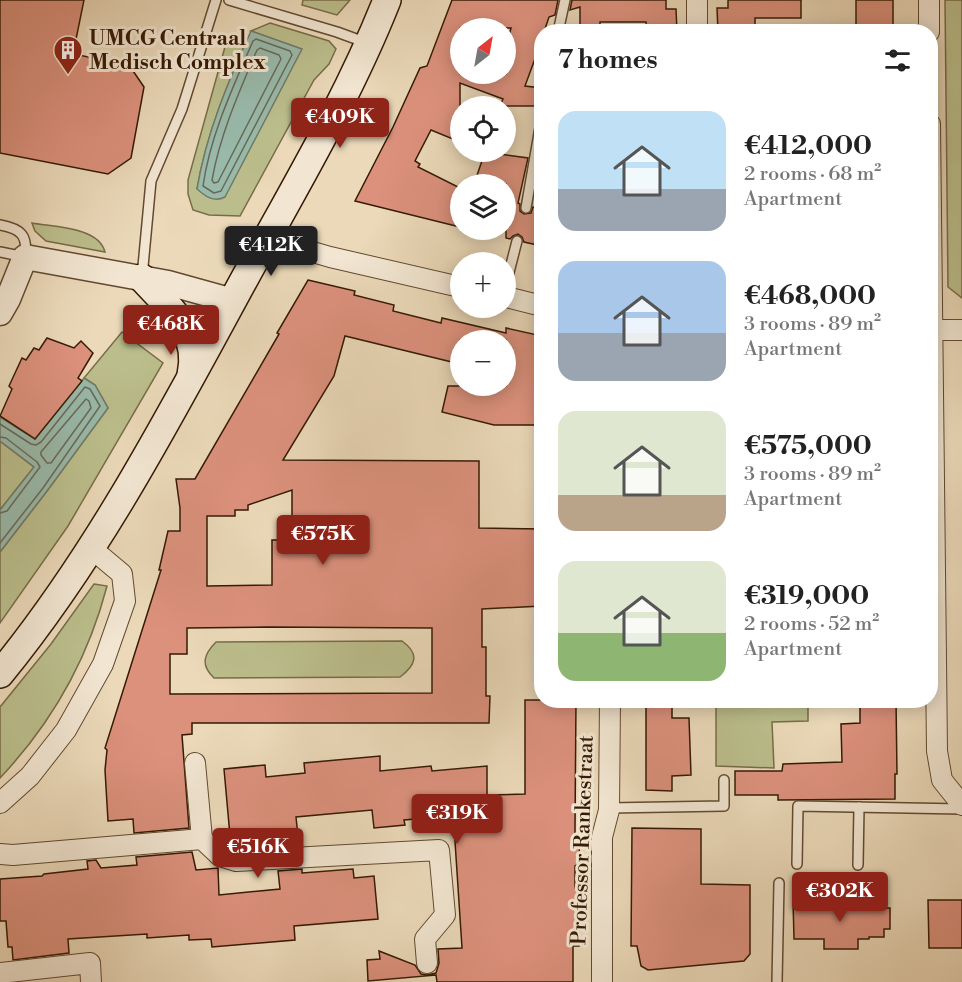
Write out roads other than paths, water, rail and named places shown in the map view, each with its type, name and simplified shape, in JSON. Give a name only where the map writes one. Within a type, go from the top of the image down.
[{"type":"main road","points":[[0,674],[48,612],[91,549],[191,377],[370,44],[387,0]]},
{"type":"main road","points":[[141,278],[186,328],[194,353],[191,377]]},
{"type":"street","points":[[697,0],[697,24]]},
{"type":"street","points":[[929,0],[929,24]]},
{"type":"street","points":[[270,232],[306,250],[450,285]]},
{"type":"street","points":[[0,313],[26,257],[141,278],[210,293],[233,301]]},
{"type":"street","points":[[516,300],[534,304]]},
{"type":"street","points":[[938,330],[962,330]]},
{"type":"street","points":[[0,803],[30,776],[66,730],[108,651],[125,601],[122,574],[91,549]]},
{"type":"street","name":"Professor Rankestraat","points":[[602,982],[602,837],[609,808],[610,708]]},
{"type":"street","points":[[936,708],[937,751],[942,780],[962,805]]},
{"type":"street","points":[[195,763],[202,839],[220,856],[236,861],[440,850],[445,915],[425,939],[427,963]]},
{"type":"street","points":[[0,855],[202,839]]},
{"type":"street","points":[[0,973],[90,963],[91,982]]},
{"type":"lane","points":[[141,278],[151,181],[182,109],[216,0]]},
{"type":"lane","points":[[229,0],[370,44]]},
{"type":"lane","points":[[560,24],[565,0]]},
{"type":"lane","points":[[526,208],[534,162]]},
{"type":"lane","points":[[0,225],[15,228],[21,232],[27,245],[26,257],[0,252]]},
{"type":"lane","points":[[514,252],[517,241]]},
{"type":"lane","points":[[609,808],[724,806],[724,780]]},
{"type":"lane","points":[[797,864],[798,806],[962,809]]},
{"type":"lane","points":[[858,865],[859,807]]},
{"type":"lane","points":[[777,982],[779,883]]},
{"type":"water","points":[[251,31],[302,49],[225,197],[213,199],[197,189],[201,169],[219,108]]},
{"type":"water","points":[[84,378],[95,385],[108,408],[0,552],[0,510],[34,467],[0,441],[0,417],[35,439]]},
{"type":"place","name":"UMCG Centraal Medisch Complex","points":[[68,76]]}]
